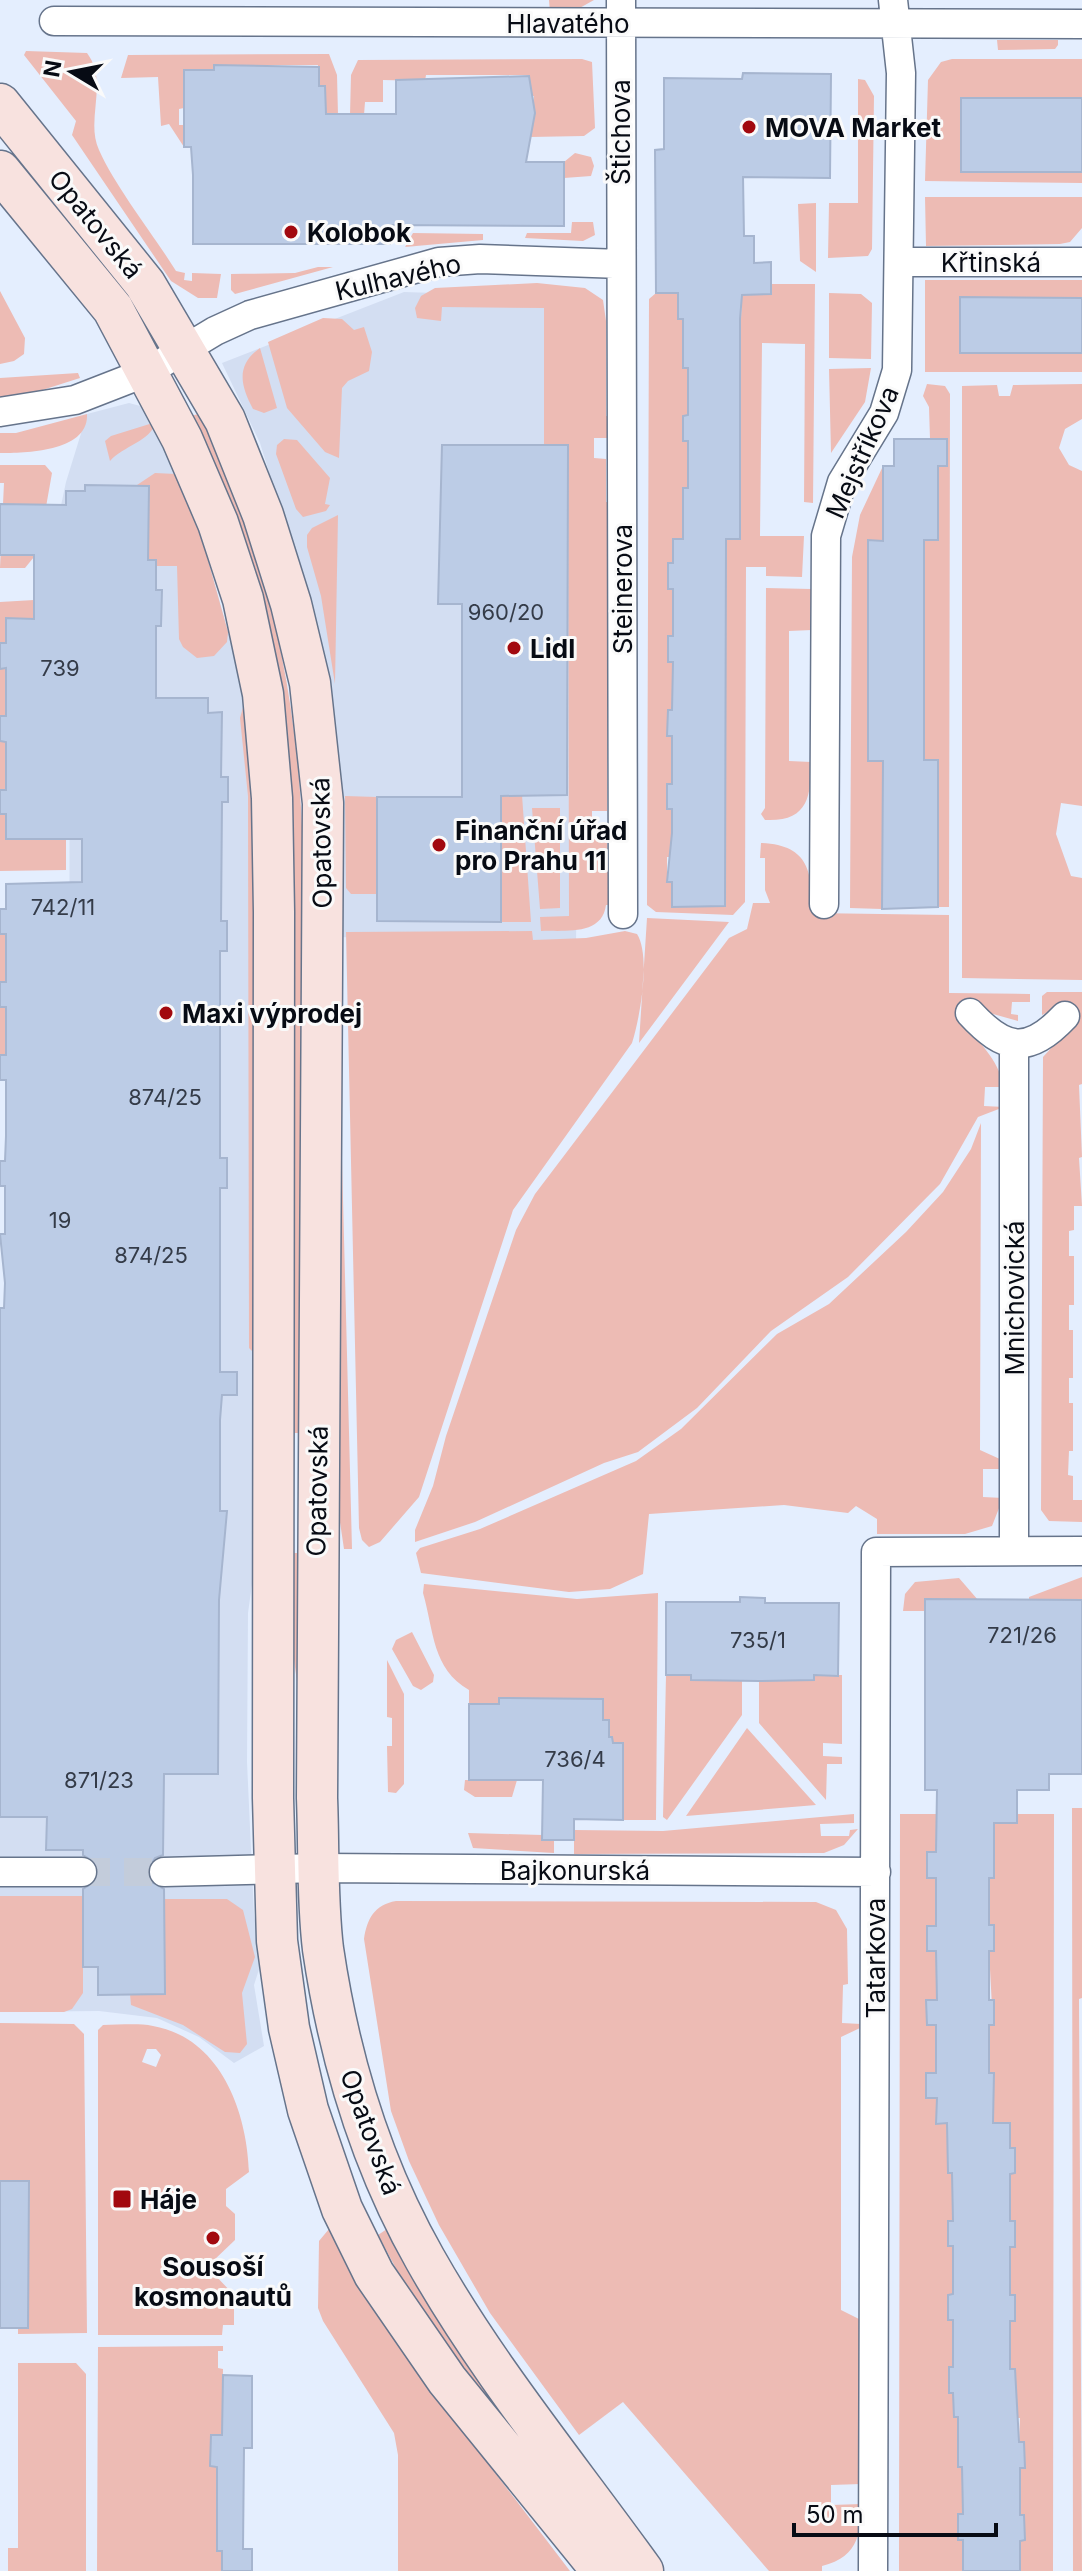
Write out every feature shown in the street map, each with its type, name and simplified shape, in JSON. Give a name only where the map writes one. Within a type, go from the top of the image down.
[{"type":"main road","name":"Opatovská","points":[[0,104],[145,284],[186,348],[230,432],[277,558],[310,683],[323,803],[317,1563],[319,1868],[324,1952],[345,2059],[369,2138],[424,2257],[492,2366],[643,2571]]},
{"type":"main road","name":"Opatovská","points":[[0,171],[113,309],[147,372],[203,484],[243,599],[255,649],[268,733],[274,912],[277,1941],[289,2028],[308,2110],[342,2209],[382,2286],[473,2413],[602,2571]]},
{"type":"main road","points":[[473,2413],[487,2451],[582,2571]]},
{"type":"street","name":"Hlavatého","points":[[54,21],[620,11],[894,12],[1082,24]]},
{"type":"street","name":"Štichova","points":[[620,11],[621,264]]},
{"type":"street","name":"Mejstříkova","points":[[824,904],[826,536],[842,482],[878,424],[895,383],[900,262],[901,73],[894,12]]},
{"type":"street","name":"Kulhavého","points":[[186,348],[250,315],[439,262],[480,259],[621,264]]},
{"type":"street","name":"Křtinská","points":[[900,262],[1082,262]]},
{"type":"street","name":"Steinerova","points":[[621,264],[623,914]]},
{"type":"street","points":[[0,412],[75,400],[147,372],[186,348]]},
{"type":"street","points":[[970,1013],[994,1036],[1014,1044],[1038,1040],[1065,1016]]},
{"type":"street","name":"Mnichovická","points":[[1014,1044],[1014,1551]]},
{"type":"street","name":"Tatarkova","points":[[873,2571],[876,1552],[1082,1551]]},
{"type":"street","name":"Bajkonurská","points":[[164,1872],[319,1868],[876,1872]]},
{"type":"street","points":[[0,1872],[82,1872]]},
{"type":"shaded area","points":[[549,0],[594,0],[576,10],[550,13]]},
{"type":"shaded area","points":[[997,40],[1058,40],[1058,45],[1055,49],[998,50]]},
{"type":"shaded area","points":[[26,51],[87,53],[96,76],[95,138],[106,165],[176,271],[185,273],[184,280],[192,281],[192,273],[221,274],[217,298],[198,298],[171,281],[72,135],[76,121],[24,55]]},
{"type":"shaded area","points":[[329,54],[337,75],[338,115],[319,115],[318,65],[214,65],[214,72],[185,70],[184,108],[179,109],[179,125],[185,125],[184,147],[169,124],[161,126],[158,77],[121,78],[128,55]]},
{"type":"shaded area","points":[[582,59],[592,62],[595,128],[584,136],[530,137],[534,96],[529,96],[529,75],[426,75],[425,81],[383,80],[383,102],[365,102],[364,115],[350,115],[351,75],[358,60]]},
{"type":"shaded area","points":[[952,59],[1082,59],[1082,98],[961,98],[961,172],[1082,172],[1082,183],[925,181],[928,80],[941,62]]},
{"type":"shaded area","points":[[858,79],[865,80],[874,96],[872,249],[868,256],[828,258],[829,203],[858,203]]},
{"type":"shaded area","points":[[575,153],[591,157],[594,166],[591,176],[564,178],[564,162]]},
{"type":"shaded area","points":[[925,197],[1082,197],[1082,228],[1070,242],[1060,244],[926,246]]},
{"type":"shaded area","points":[[816,203],[816,272],[800,261],[798,204]]},
{"type":"shaded area","points":[[572,222],[593,222],[595,235],[583,241],[525,238],[527,233],[571,233]]},
{"type":"shaded area","points":[[413,233],[483,234],[483,240],[405,247]]},
{"type":"shaded area","points":[[333,267],[235,294],[231,290],[231,274],[295,273]]},
{"type":"shaded area","points":[[925,280],[1082,280],[1082,298],[960,298],[960,352],[1082,353],[1082,372],[925,372]]},
{"type":"shaded area","points":[[537,283],[585,288],[603,300],[606,321],[606,416],[615,417],[614,438],[594,438],[594,458],[606,459],[606,502],[615,503],[615,536],[607,536],[607,690],[614,690],[614,706],[607,707],[607,811],[592,811],[592,839],[607,840],[608,871],[615,871],[616,905],[606,905],[598,922],[590,927],[571,931],[541,931],[540,917],[569,916],[568,446],[544,445],[544,308],[442,307],[441,321],[417,318],[415,308],[421,296],[435,288]]},
{"type":"shaded area","points":[[771,284],[815,284],[813,503],[804,502],[805,344],[762,343],[760,536],[804,536],[802,577],[766,576],[766,567],[746,567],[745,902],[733,915],[656,912],[647,905],[649,299],[656,293],[678,293],[678,318],[688,318],[688,415],[683,416],[683,440],[688,441],[688,488],[683,489],[687,538],[673,539],[673,563],[668,563],[673,589],[673,636],[668,637],[668,661],[673,662],[672,710],[668,711],[667,735],[672,736],[672,784],[667,784],[667,808],[672,809],[672,857],[667,857],[667,882],[672,882],[672,907],[724,906],[726,539],[740,538],[742,295],[771,294]]},
{"type":"shaded area","points":[[0,291],[25,338],[24,354],[14,361],[0,364]]},
{"type":"shaded area","points":[[404,292],[584,298],[576,944],[338,937],[312,610],[260,443],[222,363]]},
{"type":"shaded area","points":[[829,293],[861,294],[872,303],[871,359],[829,358]]},
{"type":"shaded area","points":[[323,318],[342,319],[354,330],[364,327],[372,352],[369,371],[348,381],[342,388],[339,458],[325,452],[287,408],[268,342]]},
{"type":"shaded area","points":[[260,348],[277,408],[264,413],[253,409],[243,384],[247,361]]},
{"type":"shaded area","points":[[871,368],[865,402],[831,453],[829,369]]},
{"type":"shaded area","points":[[78,373],[80,378],[14,399],[0,399],[0,378]]},
{"type":"shaded area","points":[[927,384],[945,386],[950,394],[949,907],[938,907],[938,761],[924,760],[924,540],[938,539],[938,466],[947,465],[947,440],[930,439],[929,407],[923,396]]},
{"type":"shaded area","points":[[1082,384],[1082,419],[1065,429],[1059,448],[1069,465],[1082,471],[1082,806],[1061,803],[1056,834],[1071,876],[1082,878],[1082,980],[962,978],[962,386],[997,385],[999,396],[1010,396],[1013,385]]},
{"type":"shaded area","points":[[129,403],[148,408],[189,492],[248,704],[258,1541],[248,1613],[247,1762],[254,1915],[262,1960],[254,1985],[264,2046],[234,2063],[199,2037],[157,2018],[99,2011],[0,2012],[0,1357],[69,1135],[70,630],[67,619],[34,619],[34,581],[46,576],[66,482],[87,414]]},
{"type":"shaded area","points":[[87,414],[85,427],[67,443],[39,451],[0,453],[0,433],[16,433]]},
{"type":"shaded area","points":[[199,414],[242,513],[259,564],[284,667],[299,773],[302,827],[302,1433],[289,1433],[289,817],[185,417]]},
{"type":"shaded area","points":[[156,422],[149,434],[110,461],[105,441],[111,436]]},
{"type":"shaded area","points":[[284,439],[297,440],[330,478],[325,504],[330,505],[326,511],[303,517],[296,509],[276,454],[277,445]]},
{"type":"shaded area","points":[[0,465],[45,465],[52,473],[38,552],[25,568],[0,568],[4,483],[0,483]]},
{"type":"shaded area","points":[[883,466],[883,541],[869,540],[868,760],[883,761],[882,909],[850,908],[852,557],[860,515]]},
{"type":"shaded area","points":[[155,473],[176,474],[189,492],[228,632],[227,642],[214,656],[197,658],[183,647],[179,639],[177,566],[156,566],[156,560],[135,560],[149,531],[149,486],[137,485]]},
{"type":"shaded area","points":[[338,515],[335,684],[321,596],[307,547],[307,535],[312,528]]},
{"type":"shaded area","points":[[766,588],[811,589],[812,630],[789,631],[789,761],[811,762],[810,786],[804,805],[798,812],[779,820],[765,820],[761,814],[765,808]]},
{"type":"shaded area","points":[[34,600],[34,619],[7,619],[6,643],[0,643],[0,602]]},
{"type":"shaded area","points":[[6,668],[6,716],[0,716],[0,669]]},
{"type":"shaded area","points":[[244,704],[256,800],[253,1352],[249,1348],[248,796],[240,718]]},
{"type":"shaded area","points":[[0,741],[6,742],[6,790],[0,790]]},
{"type":"shaded area","points":[[502,795],[522,795],[531,922],[501,922]]},
{"type":"shaded area","points":[[345,796],[377,797],[376,894],[351,894],[346,888]]},
{"type":"shaded area","points":[[532,808],[560,808],[560,908],[540,909]]},
{"type":"shaded area","points":[[0,814],[6,814],[6,839],[66,839],[66,870],[0,871]]},
{"type":"shaded area","points":[[761,843],[790,849],[799,855],[809,874],[812,913],[949,915],[949,993],[1030,994],[1030,1002],[1012,1002],[1011,1014],[1018,1015],[1018,1021],[986,1012],[959,1020],[986,1050],[997,1067],[1004,1087],[985,1087],[984,1106],[1004,1107],[978,1117],[940,1184],[848,1277],[771,1331],[697,1408],[638,1452],[604,1463],[475,1522],[415,1542],[415,1530],[433,1486],[446,1436],[516,1230],[535,1194],[729,938],[747,929],[753,903],[770,903],[765,890],[765,858],[760,858]]},
{"type":"shaded area","points":[[647,918],[729,922],[639,1043]]},
{"type":"shaded area","points":[[532,931],[533,940],[586,938],[625,931],[637,934],[644,972],[635,1032],[632,1043],[513,1210],[419,1497],[380,1542],[369,1547],[362,1540],[359,1528],[346,932]]},
{"type":"shaded area","points":[[0,934],[6,934],[6,982],[0,982]]},
{"type":"shaded area","points":[[1047,992],[1082,992],[1082,1084],[1079,1085],[1082,1157],[1079,1158],[1082,1206],[1074,1206],[1074,1230],[1069,1231],[1069,1256],[1074,1256],[1074,1305],[1069,1305],[1069,1330],[1073,1330],[1073,1378],[1069,1378],[1069,1403],[1073,1403],[1073,1451],[1069,1451],[1068,1475],[1073,1476],[1073,1500],[1082,1500],[1082,1522],[1049,1521],[1041,1510],[1043,1057],[1077,1020],[1050,1011],[1042,1015],[1042,996]]},
{"type":"shaded area","points":[[0,1007],[6,1007],[6,1055],[0,1055]]},
{"type":"shaded area","points":[[341,1121],[352,1549],[344,1549],[337,1502]]},
{"type":"shaded area","points":[[981,1123],[980,1450],[1002,1460],[1003,1469],[983,1469],[983,1497],[1003,1498],[992,1526],[965,1534],[877,1534],[877,1519],[856,1506],[848,1513],[784,1505],[649,1514],[643,1574],[610,1589],[569,1592],[421,1573],[416,1553],[420,1548],[480,1529],[636,1461],[681,1429],[777,1334],[829,1304],[906,1232],[943,1192],[971,1149]]},
{"type":"shaded area","points":[[289,1553],[301,1553],[301,1711],[289,1623]]},
{"type":"shaded area","points":[[1082,1577],[1082,1600],[1029,1600],[1029,1597]]},
{"type":"shaded area","points":[[959,1578],[978,1600],[925,1600],[925,1611],[903,1611],[905,1594],[915,1582]]},
{"type":"shaded area","points":[[424,1584],[577,1599],[658,1593],[656,1820],[623,1820],[623,1743],[613,1743],[612,1737],[609,1737],[609,1720],[603,1720],[603,1699],[499,1698],[499,1704],[469,1704],[469,1690],[448,1671],[436,1648],[423,1593]]},
{"type":"shaded area","points":[[412,1632],[434,1675],[433,1682],[421,1690],[413,1686],[392,1649],[396,1640]]},
{"type":"shaded area","points":[[387,1660],[404,1694],[404,1784],[396,1793],[388,1792],[387,1746],[392,1746],[392,1718],[387,1717]]},
{"type":"shaded area","points":[[666,1675],[691,1675],[691,1680],[742,1680],[742,1715],[667,1820],[663,1817]]},
{"type":"shaded area","points":[[814,1675],[842,1675],[842,1744],[823,1743],[823,1756],[842,1757],[842,1764],[827,1764],[826,1800],[759,1723],[759,1681],[813,1680]]},
{"type":"shaded area","points":[[747,1728],[816,1805],[686,1816]]},
{"type":"shaded area","points":[[465,1780],[517,1780],[512,1797],[475,1797],[464,1790]]},
{"type":"shaded area","points":[[1072,1808],[1082,1808],[1082,1998],[1079,1999],[1082,2571],[1073,2571]]},
{"type":"shaded area","points":[[854,1814],[854,1823],[820,1824],[821,1836],[849,1836],[850,1830],[858,1829],[844,1845],[824,1853],[574,1854],[574,1830],[663,1831]]},
{"type":"shaded area","points":[[900,1814],[939,1814],[940,1823],[1017,1823],[1017,1814],[1054,1814],[1053,2571],[1020,2571],[1020,2541],[1025,2540],[1024,2516],[1020,2515],[1020,2468],[1025,2467],[1024,2443],[1019,2442],[1020,2418],[1010,2418],[1015,2369],[1010,2369],[1010,2321],[1015,2320],[1015,2296],[1010,2295],[1010,2247],[1015,2247],[1015,2222],[1010,2221],[1010,2173],[1015,2173],[1015,2148],[1010,2148],[1010,2123],[988,2124],[994,2074],[989,2073],[989,2025],[993,2025],[989,1951],[994,1950],[994,1926],[989,1925],[989,1878],[994,1877],[994,1852],[927,1853],[927,1878],[936,1878],[936,1926],[927,1926],[927,1951],[936,1951],[937,2000],[926,2000],[927,2025],[936,2025],[936,2073],[926,2073],[926,2098],[937,2098],[936,2123],[952,2123],[948,2173],[952,2173],[953,2221],[948,2221],[948,2246],[953,2246],[953,2294],[948,2295],[953,2320],[953,2367],[949,2368],[949,2392],[953,2393],[954,2417],[962,2417],[958,2466],[962,2467],[963,2514],[958,2515],[958,2539],[963,2540],[963,2571],[899,2571]]},
{"type":"shaded area","points":[[468,1833],[542,1835],[543,1840],[554,1840],[554,1853],[473,1848]]},
{"type":"shaded area","points":[[0,1896],[83,1896],[83,1993],[72,2009],[64,2012],[0,2012]]},
{"type":"shaded area","points":[[163,1899],[227,1899],[243,1910],[255,1957],[242,1993],[247,2044],[240,2053],[225,2052],[183,2025],[131,2005],[130,1994]]},
{"type":"shaded area","points":[[396,1901],[816,1902],[836,1910],[847,1929],[848,1984],[843,1985],[842,2023],[861,2024],[860,2028],[841,2037],[841,2310],[861,2320],[861,2484],[831,2485],[831,2505],[862,2504],[854,2544],[842,2557],[822,2566],[822,2571],[769,2571],[623,2402],[579,2435],[490,2313],[439,2225],[409,2161],[391,2111],[364,1939],[373,1914],[382,1906]]},
{"type":"shaded area","points":[[0,2023],[74,2024],[84,2034],[87,2333],[18,2334],[18,2328],[28,2328],[29,2181],[0,2181]]},
{"type":"shaded area","points":[[103,2025],[141,2025],[177,2033],[196,2045],[213,2062],[236,2103],[243,2126],[249,2172],[226,2189],[226,2206],[235,2214],[235,2240],[213,2261],[213,2273],[234,2295],[234,2325],[223,2325],[222,2335],[98,2335],[98,2030]],"holes":[[[147,2049],[156,2049],[161,2055],[156,2067],[142,2062]]]},
{"type":"shaded area","points":[[329,2229],[396,2343],[570,2571],[398,2571],[398,2455],[394,2433],[323,2321],[318,2308],[319,2241]]},
{"type":"shaded area","points":[[387,2229],[613,2571],[414,2302],[378,2235]]},
{"type":"shaded area","points":[[223,2346],[223,2351],[218,2351],[218,2368],[223,2369],[222,2435],[211,2435],[210,2466],[217,2467],[217,2551],[222,2551],[222,2571],[97,2571],[98,2347]]},
{"type":"shaded area","points":[[18,2363],[76,2363],[86,2374],[86,2571],[8,2571],[8,2548],[18,2548]]},
{"type":"building","points":[[214,65],[319,67],[319,86],[325,86],[326,114],[396,114],[396,80],[529,76],[535,113],[526,162],[564,162],[564,226],[390,225],[390,244],[193,244],[191,147],[184,147],[184,70],[214,70]]},
{"type":"building","points":[[743,73],[831,74],[830,178],[743,177],[744,236],[754,236],[754,263],[771,262],[771,294],[742,295],[740,319],[740,539],[726,539],[725,906],[672,907],[672,882],[667,882],[672,809],[667,809],[667,784],[672,784],[672,736],[667,736],[668,710],[672,710],[673,662],[668,662],[668,636],[673,636],[673,589],[668,589],[668,563],[673,563],[673,539],[683,539],[683,488],[688,488],[688,441],[683,441],[683,416],[688,415],[688,368],[683,368],[683,319],[678,319],[678,293],[656,293],[655,150],[664,149],[664,78],[742,79]]},
{"type":"building","points":[[961,98],[1082,98],[1082,172],[961,172]]},
{"type":"building","points":[[960,297],[1082,298],[1082,353],[960,353]]},
{"type":"building","points":[[894,439],[947,439],[947,466],[938,466],[938,540],[924,540],[924,760],[938,760],[938,907],[882,909],[883,761],[868,761],[868,540],[883,541],[883,466],[894,466]]},
{"type":"building","name":"Lidl","points":[[442,445],[568,445],[567,795],[501,796],[501,922],[377,921],[377,797],[462,797],[462,604],[438,604]]},
{"type":"building","points":[[85,485],[149,486],[148,560],[156,560],[156,590],[162,590],[161,626],[156,626],[156,698],[208,698],[208,713],[222,712],[221,777],[228,777],[228,802],[222,802],[221,921],[227,921],[227,951],[220,951],[220,1158],[227,1158],[227,1188],[220,1188],[220,1372],[237,1372],[237,1395],[222,1395],[220,1420],[220,1511],[227,1511],[219,1600],[218,1774],[164,1774],[163,1855],[155,1858],[147,1872],[150,1881],[164,1889],[165,1994],[98,1995],[98,1967],[83,1967],[83,1889],[97,1880],[97,1864],[83,1855],[83,1850],[46,1850],[47,1817],[0,1817],[0,1308],[4,1308],[5,1283],[0,1234],[5,1234],[5,1186],[0,1186],[0,1161],[5,1161],[6,1080],[0,1080],[0,1055],[6,1055],[6,1007],[0,1007],[0,982],[6,982],[6,934],[0,934],[0,909],[6,909],[6,884],[82,882],[82,839],[6,839],[6,814],[0,814],[0,790],[6,790],[6,742],[0,741],[0,716],[6,716],[6,668],[0,669],[0,643],[6,643],[6,618],[34,619],[34,555],[0,555],[0,504],[66,505],[66,491],[85,491]]},
{"type":"building","points":[[740,1597],[765,1598],[765,1603],[839,1603],[838,1676],[814,1675],[814,1680],[759,1681],[691,1680],[691,1675],[666,1675],[666,1602],[740,1602]]},
{"type":"building","points":[[925,1599],[1082,1600],[1082,1774],[1049,1774],[1049,1790],[1017,1790],[1017,1823],[994,1823],[994,1878],[989,1878],[989,1925],[994,1925],[994,1951],[989,1951],[989,2000],[994,2000],[994,2025],[989,2025],[989,2073],[994,2073],[993,2123],[1010,2123],[1010,2148],[1015,2148],[1015,2173],[1010,2174],[1010,2221],[1015,2221],[1015,2247],[1010,2247],[1010,2295],[1015,2295],[1015,2321],[1010,2321],[1010,2369],[1015,2369],[1019,2442],[1024,2442],[1025,2468],[1020,2468],[1020,2515],[1024,2515],[1025,2540],[1020,2541],[1020,2571],[963,2571],[963,2540],[958,2540],[958,2514],[963,2514],[962,2467],[958,2467],[958,2417],[954,2417],[953,2393],[949,2393],[949,2367],[953,2367],[953,2320],[948,2320],[948,2295],[953,2294],[953,2246],[948,2246],[948,2221],[953,2221],[952,2173],[948,2173],[947,2123],[936,2124],[937,2098],[926,2098],[926,2073],[936,2073],[936,2025],[927,2025],[926,2000],[937,2000],[936,1951],[927,1951],[927,1926],[936,1926],[936,1878],[927,1878],[927,1852],[936,1852],[937,1790],[925,1790]]},
{"type":"building","points":[[499,1698],[603,1699],[603,1720],[609,1720],[609,1737],[612,1737],[613,1743],[623,1743],[623,1820],[574,1819],[574,1840],[542,1840],[543,1780],[469,1780],[469,1704],[499,1704]]},
{"type":"building","points":[[0,2181],[29,2181],[28,2328],[0,2328]]},
{"type":"building","points":[[223,2375],[252,2376],[252,2448],[244,2448],[243,2549],[252,2549],[252,2571],[222,2571],[222,2551],[217,2551],[217,2467],[210,2466],[211,2435],[222,2435]]},
{"type":"tunnel","points":[[82,1872],[164,1872]]},
{"type":"place","name":"MOVA Market","points":[[749,127]]},
{"type":"place","name":"Kolobok","points":[[291,232]]},
{"type":"place","name":"Lidl","points":[[514,648]]},
{"type":"place","name":"Finanční úřad pro Prahu 11","points":[[439,845]]},
{"type":"place","name":"Maxi výprodej","points":[[166,1013]]},
{"type":"place","name":"Háje","points":[[122,2199]]},
{"type":"place","name":"Sousoší kosmonautů","points":[[213,2238]]}]
